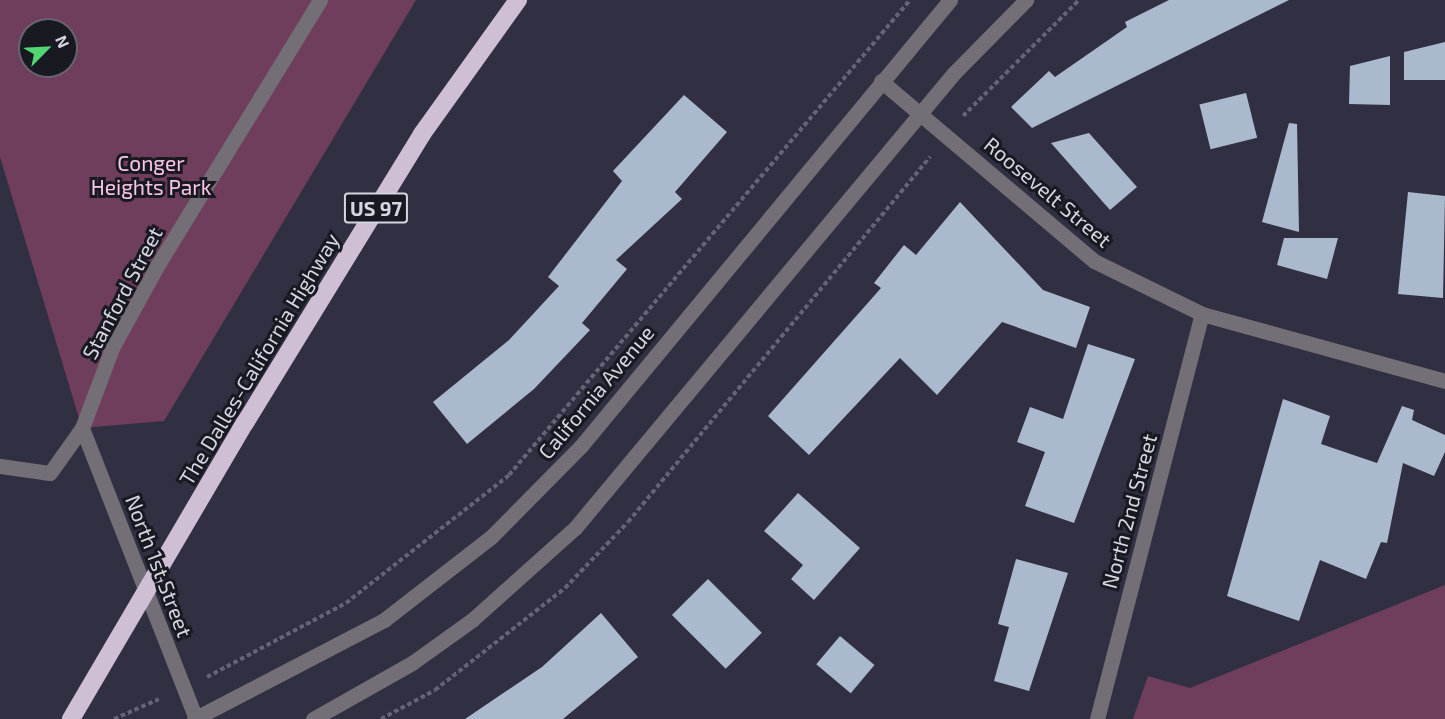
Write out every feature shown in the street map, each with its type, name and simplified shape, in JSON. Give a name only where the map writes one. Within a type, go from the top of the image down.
[{"type":"highway","name":"The Dalles-California Highway","points":[[71,719],[246,423],[422,134],[518,0]]},
{"type":"street","name":"Stanford Street","points":[[0,466],[50,472],[82,428],[112,348],[157,266],[320,0]]},
{"type":"street","name":"California Avenue","points":[[195,719],[384,620],[491,537],[581,446],[950,0]]},
{"type":"street","points":[[314,719],[412,663],[463,627],[574,528],[921,113],[1026,0]]},
{"type":"street","name":"Roosevelt Street","points":[[881,81],[1094,261],[1202,314],[1445,381]]},
{"type":"street","name":"North 2nd Street","points":[[1097,719],[1202,314]]},
{"type":"street","name":"North 1st Street","points":[[82,428],[195,719]]},
{"type":"path","points":[[114,719],[184,688],[346,603],[508,475],[910,0]]},
{"type":"path","points":[[381,719],[435,690],[565,588],[628,522],[948,136],[1079,0]]},
{"type":"green space","name":"Conger Heights Park","points":[[0,0],[416,0],[164,421],[82,428],[0,157]]},
{"type":"green space","points":[[1445,585],[1445,719],[1133,719],[1148,676],[1190,688]]},
{"type":"building","points":[[1169,0],[1289,0],[1032,128],[1011,107],[1049,71],[1055,77],[1127,27],[1125,22]]},
{"type":"building","points":[[1445,42],[1445,80],[1404,80],[1404,52]]},
{"type":"building","points":[[1390,56],[1390,105],[1349,104],[1350,66]]},
{"type":"building","points":[[1246,93],[1257,138],[1211,149],[1199,105]]},
{"type":"building","points":[[684,95],[727,132],[675,192],[682,199],[616,260],[627,269],[582,323],[590,330],[534,389],[467,444],[433,402],[509,340],[559,286],[548,277],[622,181],[613,171]]},
{"type":"building","points":[[1289,123],[1297,124],[1299,232],[1262,222]]},
{"type":"building","points":[[1089,133],[1137,187],[1110,210],[1051,143]]},
{"type":"building","points":[[1408,192],[1445,196],[1443,298],[1398,294]]},
{"type":"building","points":[[960,202],[1043,290],[1090,307],[1076,348],[1002,322],[937,395],[900,358],[809,455],[768,416],[881,288],[874,283],[904,245],[916,255]]},
{"type":"building","points":[[1284,238],[1338,238],[1327,279],[1277,265]]},
{"type":"building","points":[[1088,344],[1135,359],[1074,523],[1025,506],[1045,452],[1017,442],[1030,407],[1063,419]]},
{"type":"building","points":[[1283,399],[1330,416],[1321,444],[1377,463],[1402,406],[1414,410],[1412,420],[1445,435],[1445,452],[1434,476],[1403,463],[1387,543],[1381,542],[1366,579],[1320,560],[1299,621],[1227,596]]},
{"type":"building","points":[[798,493],[860,548],[814,600],[791,579],[803,565],[764,531]]},
{"type":"building","points":[[1016,559],[1068,573],[1029,691],[994,681],[1009,627],[998,624]]},
{"type":"building","points":[[708,579],[762,633],[726,669],[672,615]]},
{"type":"building","points":[[601,613],[638,657],[563,719],[465,719],[542,667]]},
{"type":"building","points":[[840,636],[874,665],[851,693],[816,664]]}]
